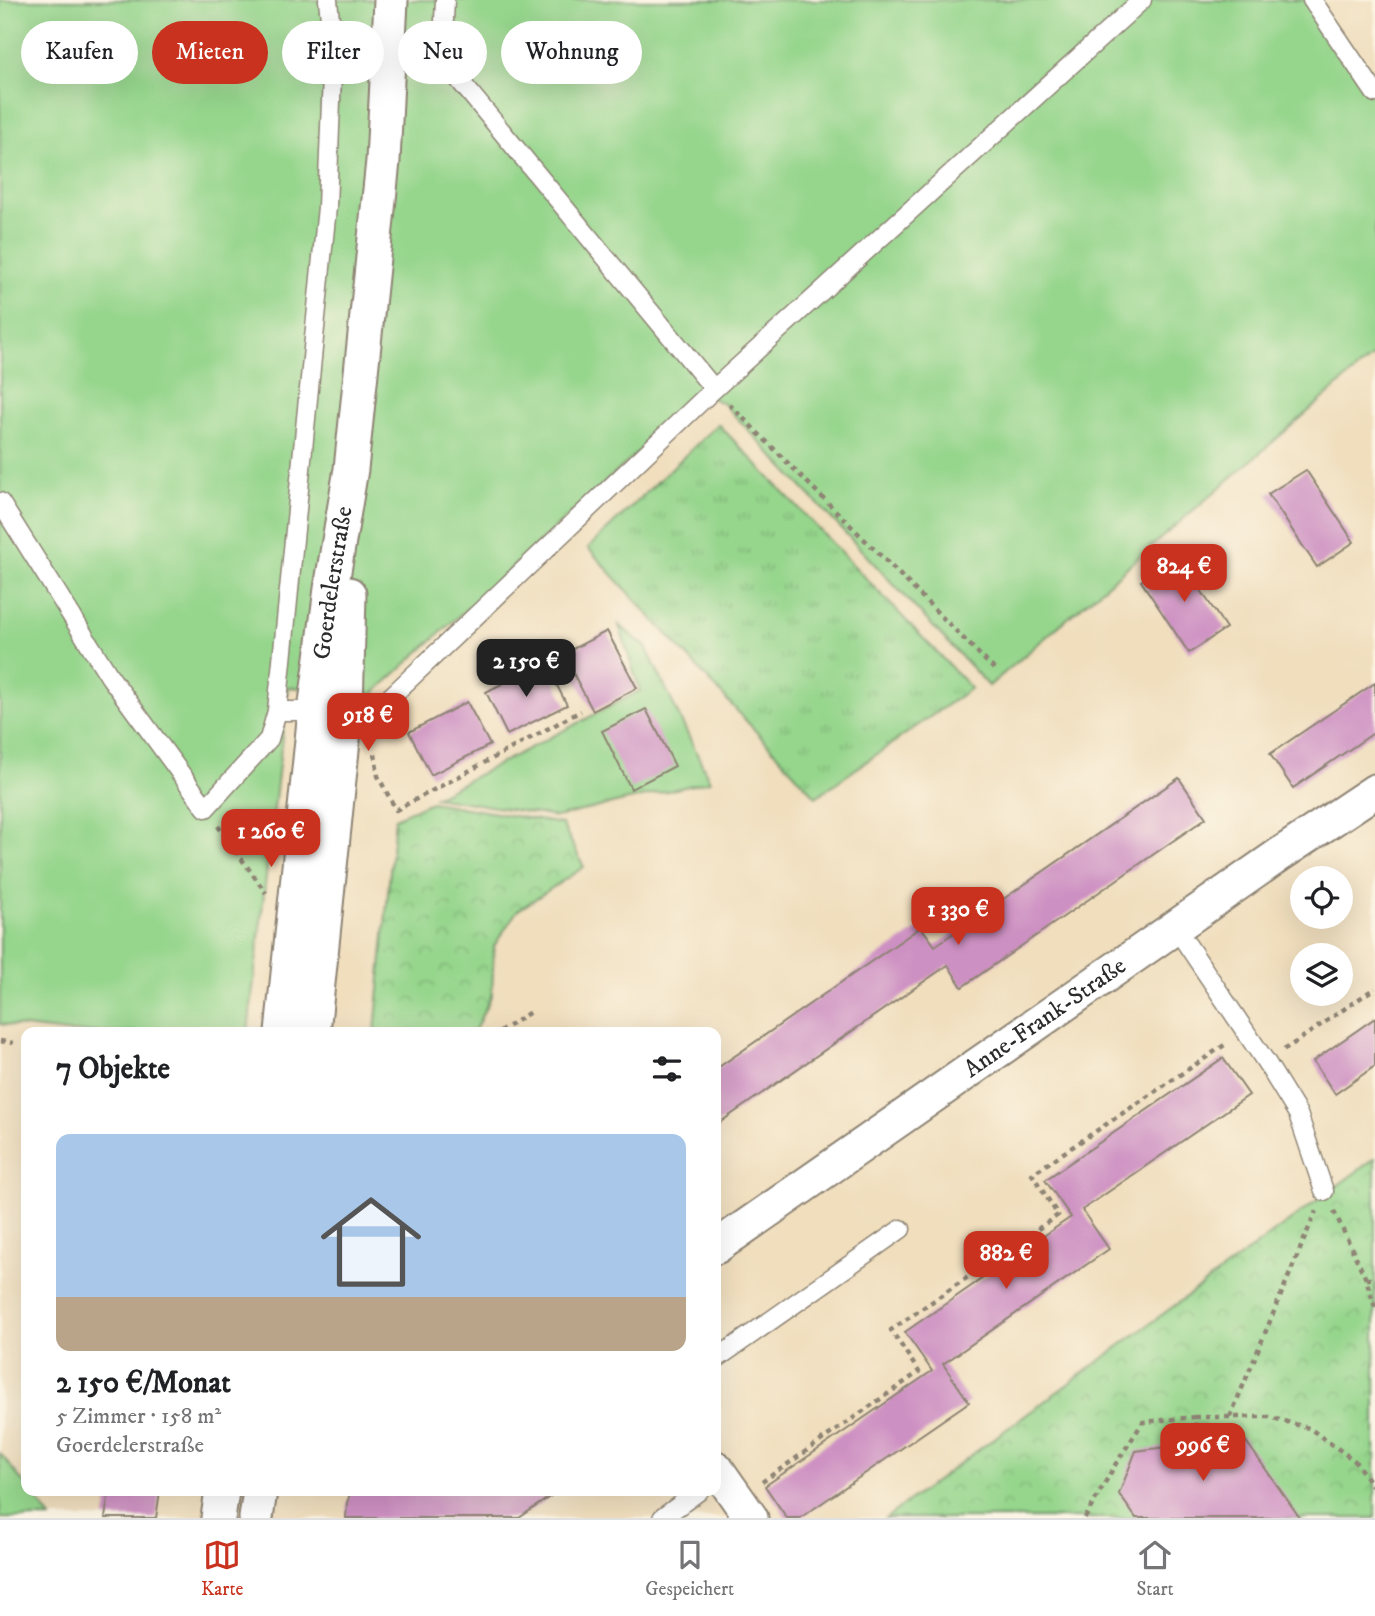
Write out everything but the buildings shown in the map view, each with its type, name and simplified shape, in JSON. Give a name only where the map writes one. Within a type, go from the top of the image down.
[{"type":"street","name":"Goerdelerstraße","points":[[313,1027],[330,711],[331,589],[351,469],[383,161],[391,0]]},
{"type":"street","name":"Goerdelerstraße","points":[[282,1027],[292,929],[330,711]]},
{"type":"street","name":"Anne-Frank-Straße","points":[[721,1244],[1375,791]]},
{"type":"street","points":[[218,1518],[221,1496]]},
{"type":"street","points":[[256,1518],[259,1496]]},
{"type":"lane","points":[[0,502],[110,677],[206,808],[269,739],[277,711],[327,207],[333,48],[328,0]]},
{"type":"lane","points":[[444,0],[442,59],[714,389]]},
{"type":"lane","points":[[277,711],[379,708],[714,389],[1142,0]]},
{"type":"lane","points":[[1312,0],[1375,93]]},
{"type":"lane","points":[[1176,928],[1298,1114],[1324,1191]]},
{"type":"lane","points":[[721,1355],[901,1229]]},
{"type":"lane","points":[[662,1518],[707,1496]]},
{"type":"path","points":[[714,389],[996,671]]},
{"type":"path","points":[[379,708],[373,745],[378,776],[396,810],[581,711]]},
{"type":"path","points":[[206,808],[292,929]]},
{"type":"path","points":[[1266,1062],[1375,988]]},
{"type":"path","points":[[508,1027],[530,1012]]},
{"type":"path","points":[[723,1488],[919,1372],[891,1330],[1058,1215],[1032,1174],[1244,1031]]},
{"type":"path","points":[[0,1041],[13,1043]]},
{"type":"path","points":[[1324,1191],[1366,1279],[1375,1307]]},
{"type":"path","points":[[1230,1417],[1324,1191]]},
{"type":"path","points":[[1366,1279],[1375,1279]]},
{"type":"path","points":[[1195,1417],[1196,1443]]},
{"type":"path","points":[[1085,1518],[1143,1422],[1195,1417],[1269,1418],[1309,1428],[1355,1461],[1375,1490]]},
{"type":"green space","points":[[0,0],[1308,0],[1375,101],[1375,354],[989,686],[723,403],[702,394],[372,695],[288,687],[249,1027],[25,1027],[0,1024]]},
{"type":"green space","points":[[718,424],[971,688],[816,797],[588,548]]},
{"type":"green space","points":[[619,625],[646,647],[710,781],[556,817],[435,797],[640,691]]},
{"type":"green space","points":[[431,802],[562,824],[584,867],[517,911],[494,946],[492,994],[476,1027],[375,1027],[395,818]]},
{"type":"green space","points":[[1375,1158],[1375,1518],[886,1518]]},
{"type":"green space","points":[[0,1453],[21,1480],[21,1496],[34,1496],[51,1518],[0,1518]]}]
